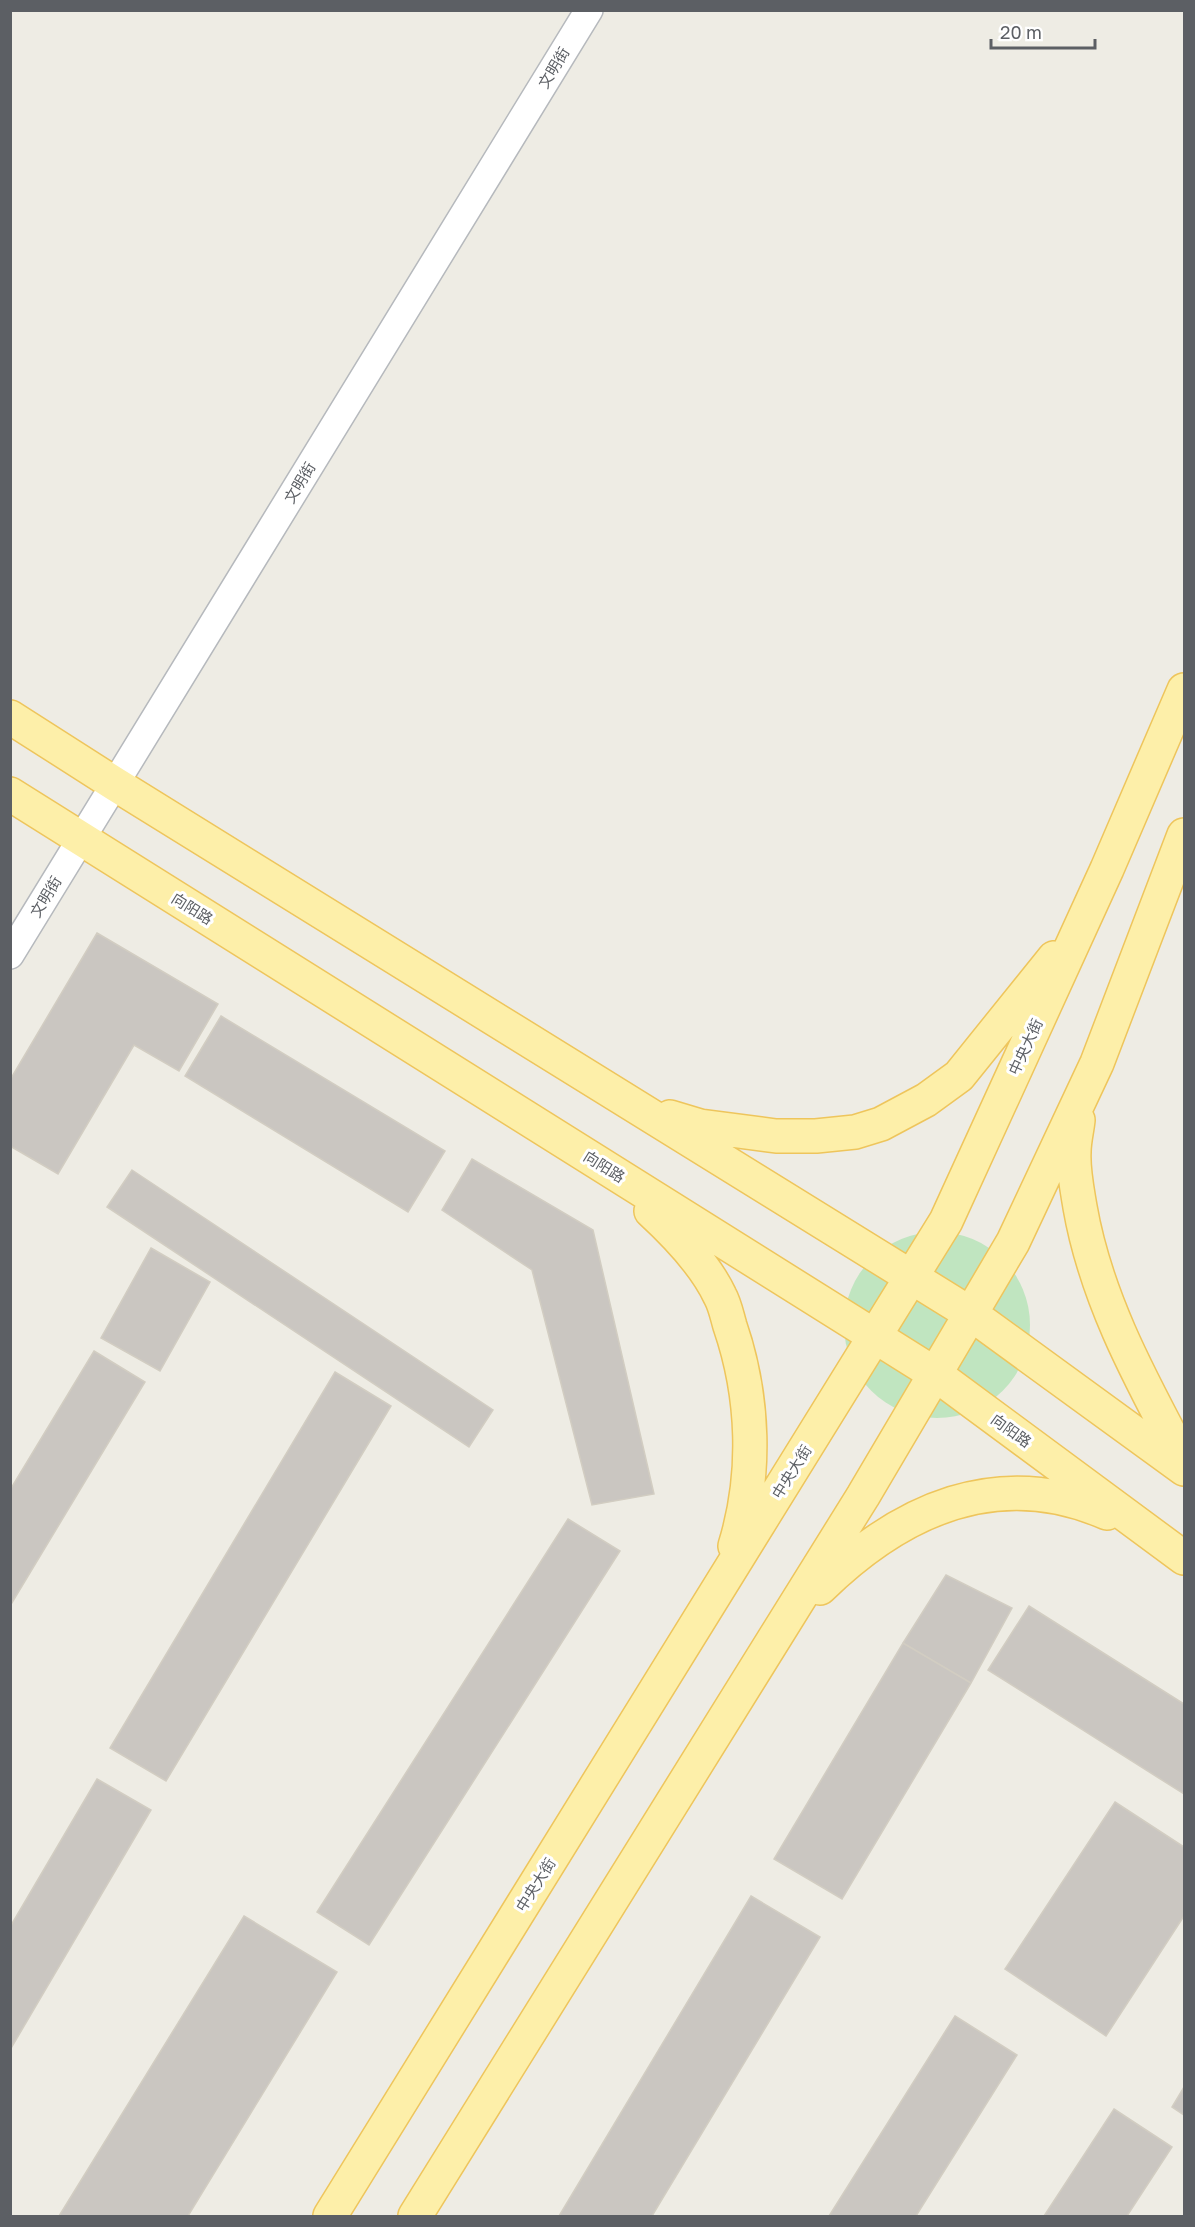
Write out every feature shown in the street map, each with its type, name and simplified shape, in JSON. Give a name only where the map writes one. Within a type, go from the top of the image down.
[{"type":"main road","name":"中央大街","points":[[330,2217],[946,1221],[1085,919],[1185,690]]},
{"type":"main road","points":[[10,717],[971,1314],[1185,1470]]},
{"type":"main road","name":"向阳路","points":[[10,794],[935,1374],[1185,1558]]},
{"type":"main road","points":[[415,2217],[778,1633],[1013,1242],[1097,1063],[1185,835]]},
{"type":"main road","points":[[637,1107],[700,1126],[776,1136],[816,1136],[855,1132],[881,1124],[926,1100],[959,1076],[1085,919]]},
{"type":"main road","points":[[1082,1096],[1074,1153],[1075,1171],[1082,1220],[1094,1265],[1122,1342],[1185,1461]]},
{"type":"main road","points":[[596,1162],[654,1213],[700,1264],[720,1295],[732,1331],[744,1373],[749,1416],[750,1457],[746,1500],[725,1581]]},
{"type":"main road","points":[[778,1633],[853,1557],[886,1534],[922,1514],[957,1501],[991,1495],[1025,1493],[1061,1498],[1094,1508],[1150,1532]]},
{"type":"street","name":"文明街","points":[[10,955],[589,10]]},
{"type":"green space","points":[[937,1232],[973,1239],[1003,1259],[1023,1289],[1030,1325],[1023,1361],[1003,1391],[973,1411],[937,1418],[901,1411],[871,1391],[851,1361],[844,1325],[851,1289],[871,1259],[901,1239]]},
{"type":"building","points":[[97,933],[218,1004],[179,1071],[134,1045],[58,1174],[10,1146],[10,1080]]},
{"type":"building","points":[[221,1016],[445,1151],[408,1212],[185,1076]]},
{"type":"building","points":[[472,1159],[593,1230],[654,1494],[592,1505],[532,1270],[442,1210]]},
{"type":"building","points":[[132,1170],[493,1410],[469,1447],[107,1207]]},
{"type":"building","points":[[151,1248],[210,1282],[160,1371],[101,1338]]},
{"type":"building","points":[[94,1351],[145,1382],[10,1606],[10,1490]]},
{"type":"building","points":[[335,1372],[391,1406],[166,1781],[110,1748]]},
{"type":"building","points":[[568,1519],[620,1551],[369,1945],[317,1912]]},
{"type":"building","points":[[946,1575],[1012,1608],[971,1683],[903,1643]]},
{"type":"building","points":[[1029,1606],[1184,1704],[1184,1794],[988,1670]]},
{"type":"building","points":[[903,1643],[971,1683],[842,1899],[774,1859]]},
{"type":"building","points":[[97,1779],[151,1810],[10,2050],[10,1927]]},
{"type":"building","points":[[1115,1802],[1184,1847],[1184,1916],[1106,2036],[1005,1969]]},
{"type":"building","points":[[751,1896],[820,1937],[652,2216],[559,2216]]},
{"type":"building","points":[[244,1916],[337,1972],[188,2216],[59,2216]]},
{"type":"building","points":[[955,2016],[1017,2055],[916,2216],[829,2216]]},
{"type":"building","points":[[1184,2087],[1184,2115],[1172,2107]]},
{"type":"building","points":[[1114,2109],[1172,2147],[1127,2216],[1044,2216]]}]
